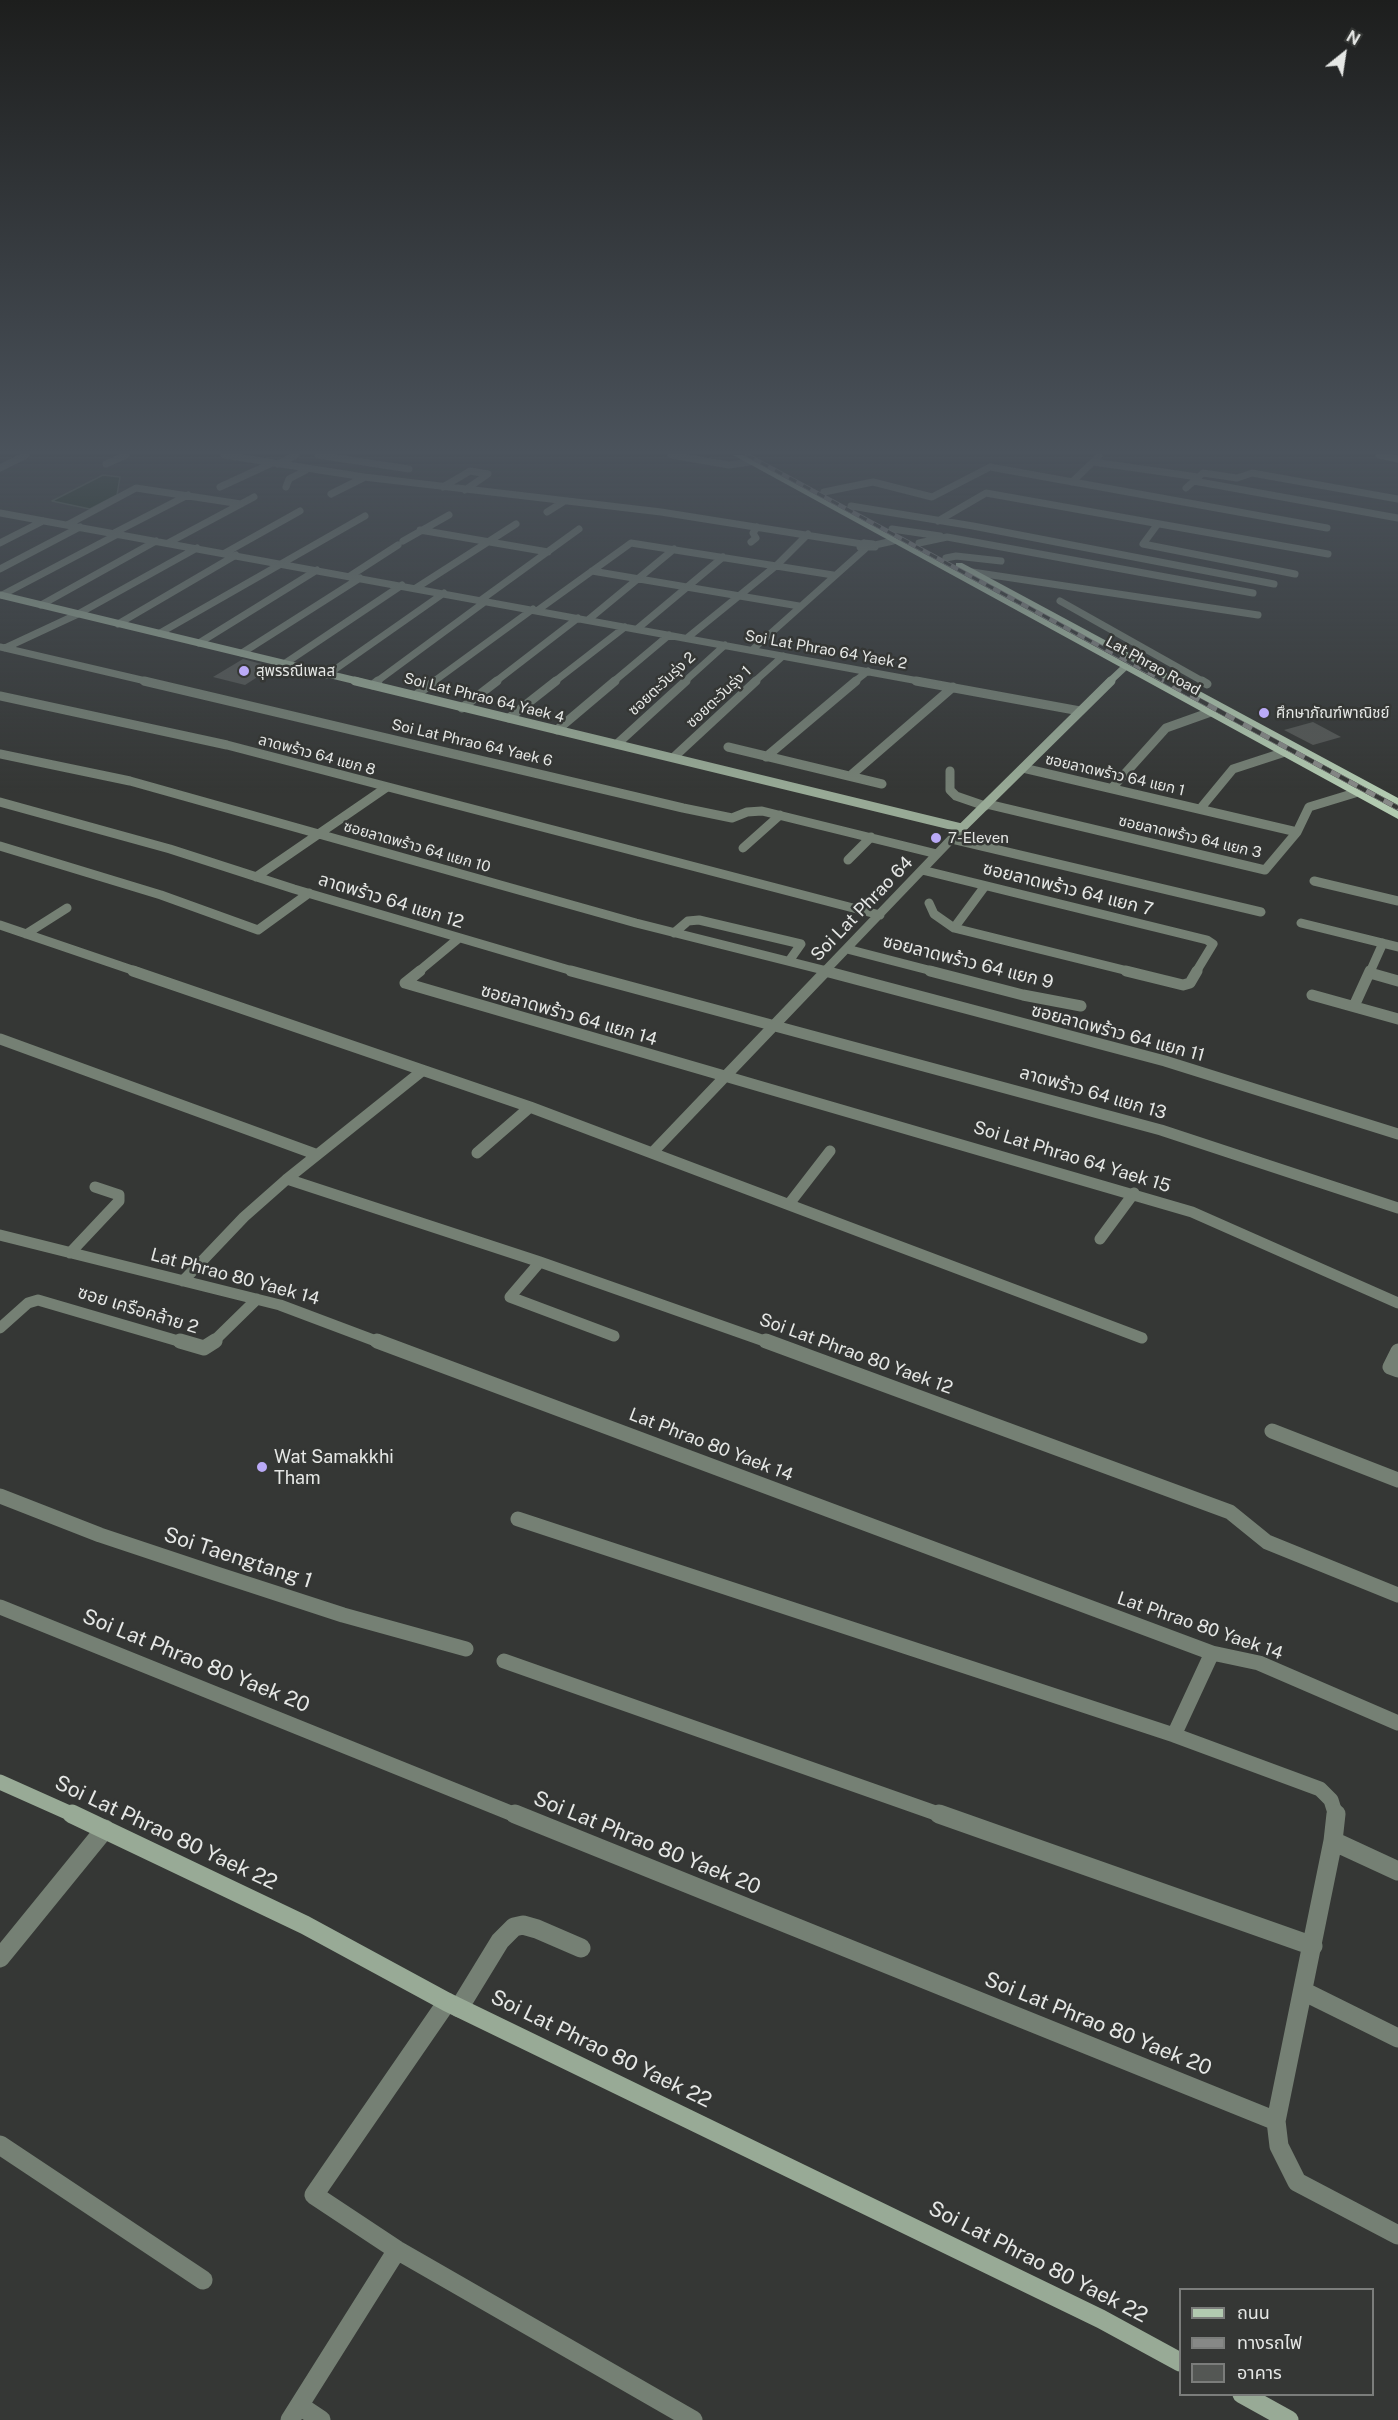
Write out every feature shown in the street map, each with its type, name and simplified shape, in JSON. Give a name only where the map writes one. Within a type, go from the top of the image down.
[{"type":"main road","name":"Lat Phrao Road","points":[[943,568],[1398,816]]},
{"type":"main road","name":"Lat Phrao Road","points":[[964,568],[1398,802]]},
{"type":"main road","points":[[1125,667],[1139,662]]},
{"type":"street","points":[[3,597],[56,568]]},
{"type":"street","points":[[41,605],[108,568]]},
{"type":"street","points":[[2,647],[78,614],[161,568]]},
{"type":"street","points":[[118,624],[209,568]]},
{"type":"street","points":[[160,633],[271,568]]},
{"type":"street","name":"Soi Lat Phrao 64 Yaek 2","points":[[306,568],[1080,711]]},
{"type":"street","points":[[350,576],[362,568]]},
{"type":"street","points":[[416,588],[447,568]]},
{"type":"street","points":[[373,685],[527,568]]},
{"type":"street","points":[[416,695],[595,568]]},
{"type":"street","points":[[588,620],[651,568]]},
{"type":"street","points":[[637,629],[710,568]]},
{"type":"street","points":[[687,638],[773,568]]},
{"type":"street","points":[[793,568],[833,575]]},
{"type":"street","points":[[752,650],[841,568]]},
{"type":"street","points":[[1117,568],[1254,593]]},
{"type":"street","points":[[1188,568],[1274,584]]},
{"type":"street","points":[[1264,568],[1295,574]]},
{"type":"street","points":[[199,643],[317,570]]},
{"type":"street","points":[[591,571],[799,606]]},
{"type":"street","points":[[972,572],[1258,615]]},
{"type":"street","points":[[242,653],[360,578]]},
{"type":"street","points":[[284,664],[402,585]]},
{"type":"street","points":[[327,675],[444,593]]},
{"type":"street","name":"Soi Lat Phrao 64 Yaek 4","points":[[3,597],[962,828]]},
{"type":"street","points":[[1060,601],[1207,684]]},
{"type":"street","points":[[462,708],[578,618]]},
{"type":"street","points":[[509,718],[626,627]]},
{"type":"street","points":[[557,730],[669,635]]},
{"type":"street","name":"ซอยตะวันรุ่ง 2","points":[[617,744],[724,645]]},
{"type":"street","name":"Soi Lat Phrao 64 Yaek 6","points":[[2,647],[706,813],[732,818],[747,812],[762,811],[937,854]]},
{"type":"street","name":"ซอยตะวันรุ่ง 1","points":[[674,757],[783,656]]},
{"type":"street","name":"Soi Lat Phrao 64","points":[[652,1152],[962,828],[1125,667]]},
{"type":"street","points":[[766,757],[868,671]]},
{"type":"street","points":[[850,776],[953,687]]},
{"type":"street","name":"ลาดพร้าว 64 แยก 8","points":[[0,696],[227,745],[880,915]]},
{"type":"street","points":[[1112,788],[1166,728],[1208,713]]},
{"type":"street","points":[[728,747],[882,784]]},
{"type":"street","points":[[1200,809],[1233,769],[1282,753]]},
{"type":"street","name":"ซอยลาดพร้าว 64 แยก 10","points":[[0,754],[130,781],[674,933],[826,970]]},
{"type":"street","name":"ซอยลาดพร้าว 64 แยก 1","points":[[1023,768],[1297,832]]},
{"type":"street","name":"ซอยลาดพร้าว 64 แยก 3","points":[[950,771],[950,790],[956,796],[1252,869],[1265,870],[1270,867],[1297,832],[1310,807],[1355,793]]},
{"type":"street","points":[[256,877],[387,787]]},
{"type":"street","name":"ลาดพร้าว 64 แยก 12","points":[[0,802],[170,849],[459,938],[774,1026]]},
{"type":"street","points":[[743,848],[780,815]]},
{"type":"street","points":[[848,860],[871,837]]},
{"type":"street","points":[[952,839],[1261,912]]},
{"type":"street","points":[[0,846],[161,895],[258,930],[309,893]]},
{"type":"street","name":"ซอยลาดพร้าว 64 แยก 7","points":[[922,870],[1207,940],[1213,944],[1190,983],[1183,985],[954,928]]},
{"type":"street","points":[[1314,881],[1398,901]]},
{"type":"street","points":[[929,903],[934,914],[954,928],[985,886]]},
{"type":"street","points":[[26,934],[67,908]]},
{"type":"street","points":[[674,933],[693,920],[801,944],[789,961]]},
{"type":"street","points":[[1301,923],[1398,947]]},
{"type":"street","points":[[0,925],[530,1107],[1142,1338]]},
{"type":"street","name":"ซอยลาดพร้าว 64 แยก 14","points":[[459,938],[405,983],[725,1077]]},
{"type":"street","points":[[1354,1006],[1383,943]]},
{"type":"street","name":"ซอยลาดพร้าว 64 แยก 9","points":[[847,949],[1023,995],[1081,1006]]},
{"type":"street","name":"ซอยลาดพร้าว 64 แยก 11","points":[[826,970],[1165,1061],[1398,1134]]},
{"type":"street","points":[[1370,973],[1398,981]]},
{"type":"street","points":[[1312,995],[1398,1018]]},
{"type":"street","name":"ลาดพร้าว 64 แยก 13","points":[[774,1026],[1161,1130],[1398,1208]]},
{"type":"street","points":[[0,1039],[315,1154]]},
{"type":"street","points":[[183,1281],[244,1217],[315,1154],[422,1071]]},
{"type":"street","name":"Soi Lat Phrao 64 Yaek 15","points":[[725,1077],[1134,1193],[1233,1228],[1398,1304]]},
{"type":"street","points":[[477,1153],[530,1107]]},
{"type":"street","points":[[789,1204],[830,1151]]},
{"type":"street","name":"Soi Lat Phrao 80 Yaek 12","points":[[287,1179],[540,1262],[747,1334],[1230,1512],[1267,1542],[1398,1595]]},
{"type":"street","points":[[70,1253],[119,1201],[120,1197],[115,1193],[95,1187]]},
{"type":"street","points":[[1100,1239],[1134,1193]]},
{"type":"street","name":"Lat Phrao 80 Yaek 14","points":[[0,1235],[257,1299],[334,1324],[1212,1653],[1259,1663],[1398,1723]]},
{"type":"street","points":[[540,1262],[510,1297],[614,1336]]},
{"type":"street","name":"ซอย เครือคล้าย 2","points":[[0,1328],[28,1303],[38,1300],[204,1348],[218,1339],[257,1299]]},
{"type":"street","points":[[1398,1350],[1390,1367],[1398,1370]]},
{"type":"street","points":[[1272,1431],[1398,1480]]},
{"type":"street","name":"Soi Taengtang 1","points":[[0,1496],[100,1534],[214,1573],[343,1615],[466,1649]]},
{"type":"street","points":[[518,1519],[1174,1735],[1320,1790],[1331,1800],[1336,1811],[1333,1841],[1276,2121],[1279,2146],[1297,2182],[1398,2235]]},
{"type":"street","name":"Soi Lat Phrao 80 Yaek 20","points":[[0,1607],[1276,2121]]},
{"type":"street","points":[[1174,1735],[1212,1653]]},
{"type":"street","points":[[504,1661],[1313,1946]]},
{"type":"street","name":"Soi Lat Phrao 80 Yaek 22","points":[[0,1782],[105,1829],[304,1925],[453,2005],[982,2261],[1179,2361]]},
{"type":"street","points":[[0,1958],[105,1829]]},
{"type":"street","points":[[1333,1841],[1398,1871]]},
{"type":"street","points":[[581,1948],[537,1929],[523,1925],[514,1927],[500,1941],[314,2195],[397,2250],[693,2420]]},
{"type":"street","points":[[1303,1991],[1398,2038]]},
{"type":"street","points":[[0,2145],[203,2280]]},
{"type":"street","points":[[321,2420],[295,2413],[397,2250]]},
{"type":"street","points":[[1246,2396],[1289,2420]]},
{"type":"building","name":"สุพรรณีเพลส","points":[[243,659],[273,667],[245,685],[213,677]]},
{"type":"building","points":[[1313,722],[1341,737],[1313,745],[1284,730]]},
{"type":"railway","points":[[955,568],[1166,682]]},
{"type":"railway","points":[[1164,681],[1398,808]]},
{"type":"place","name":"สุพรรณีเพลส","points":[[244,671]]},
{"type":"place","name":"ศึกษาภัณฑ์พาณิชย์","points":[[1264,713]]},
{"type":"place","name":"7-Eleven","points":[[936,838]]},
{"type":"place","name":"Wat Samakkhi Tham","points":[[262,1467]]}]
